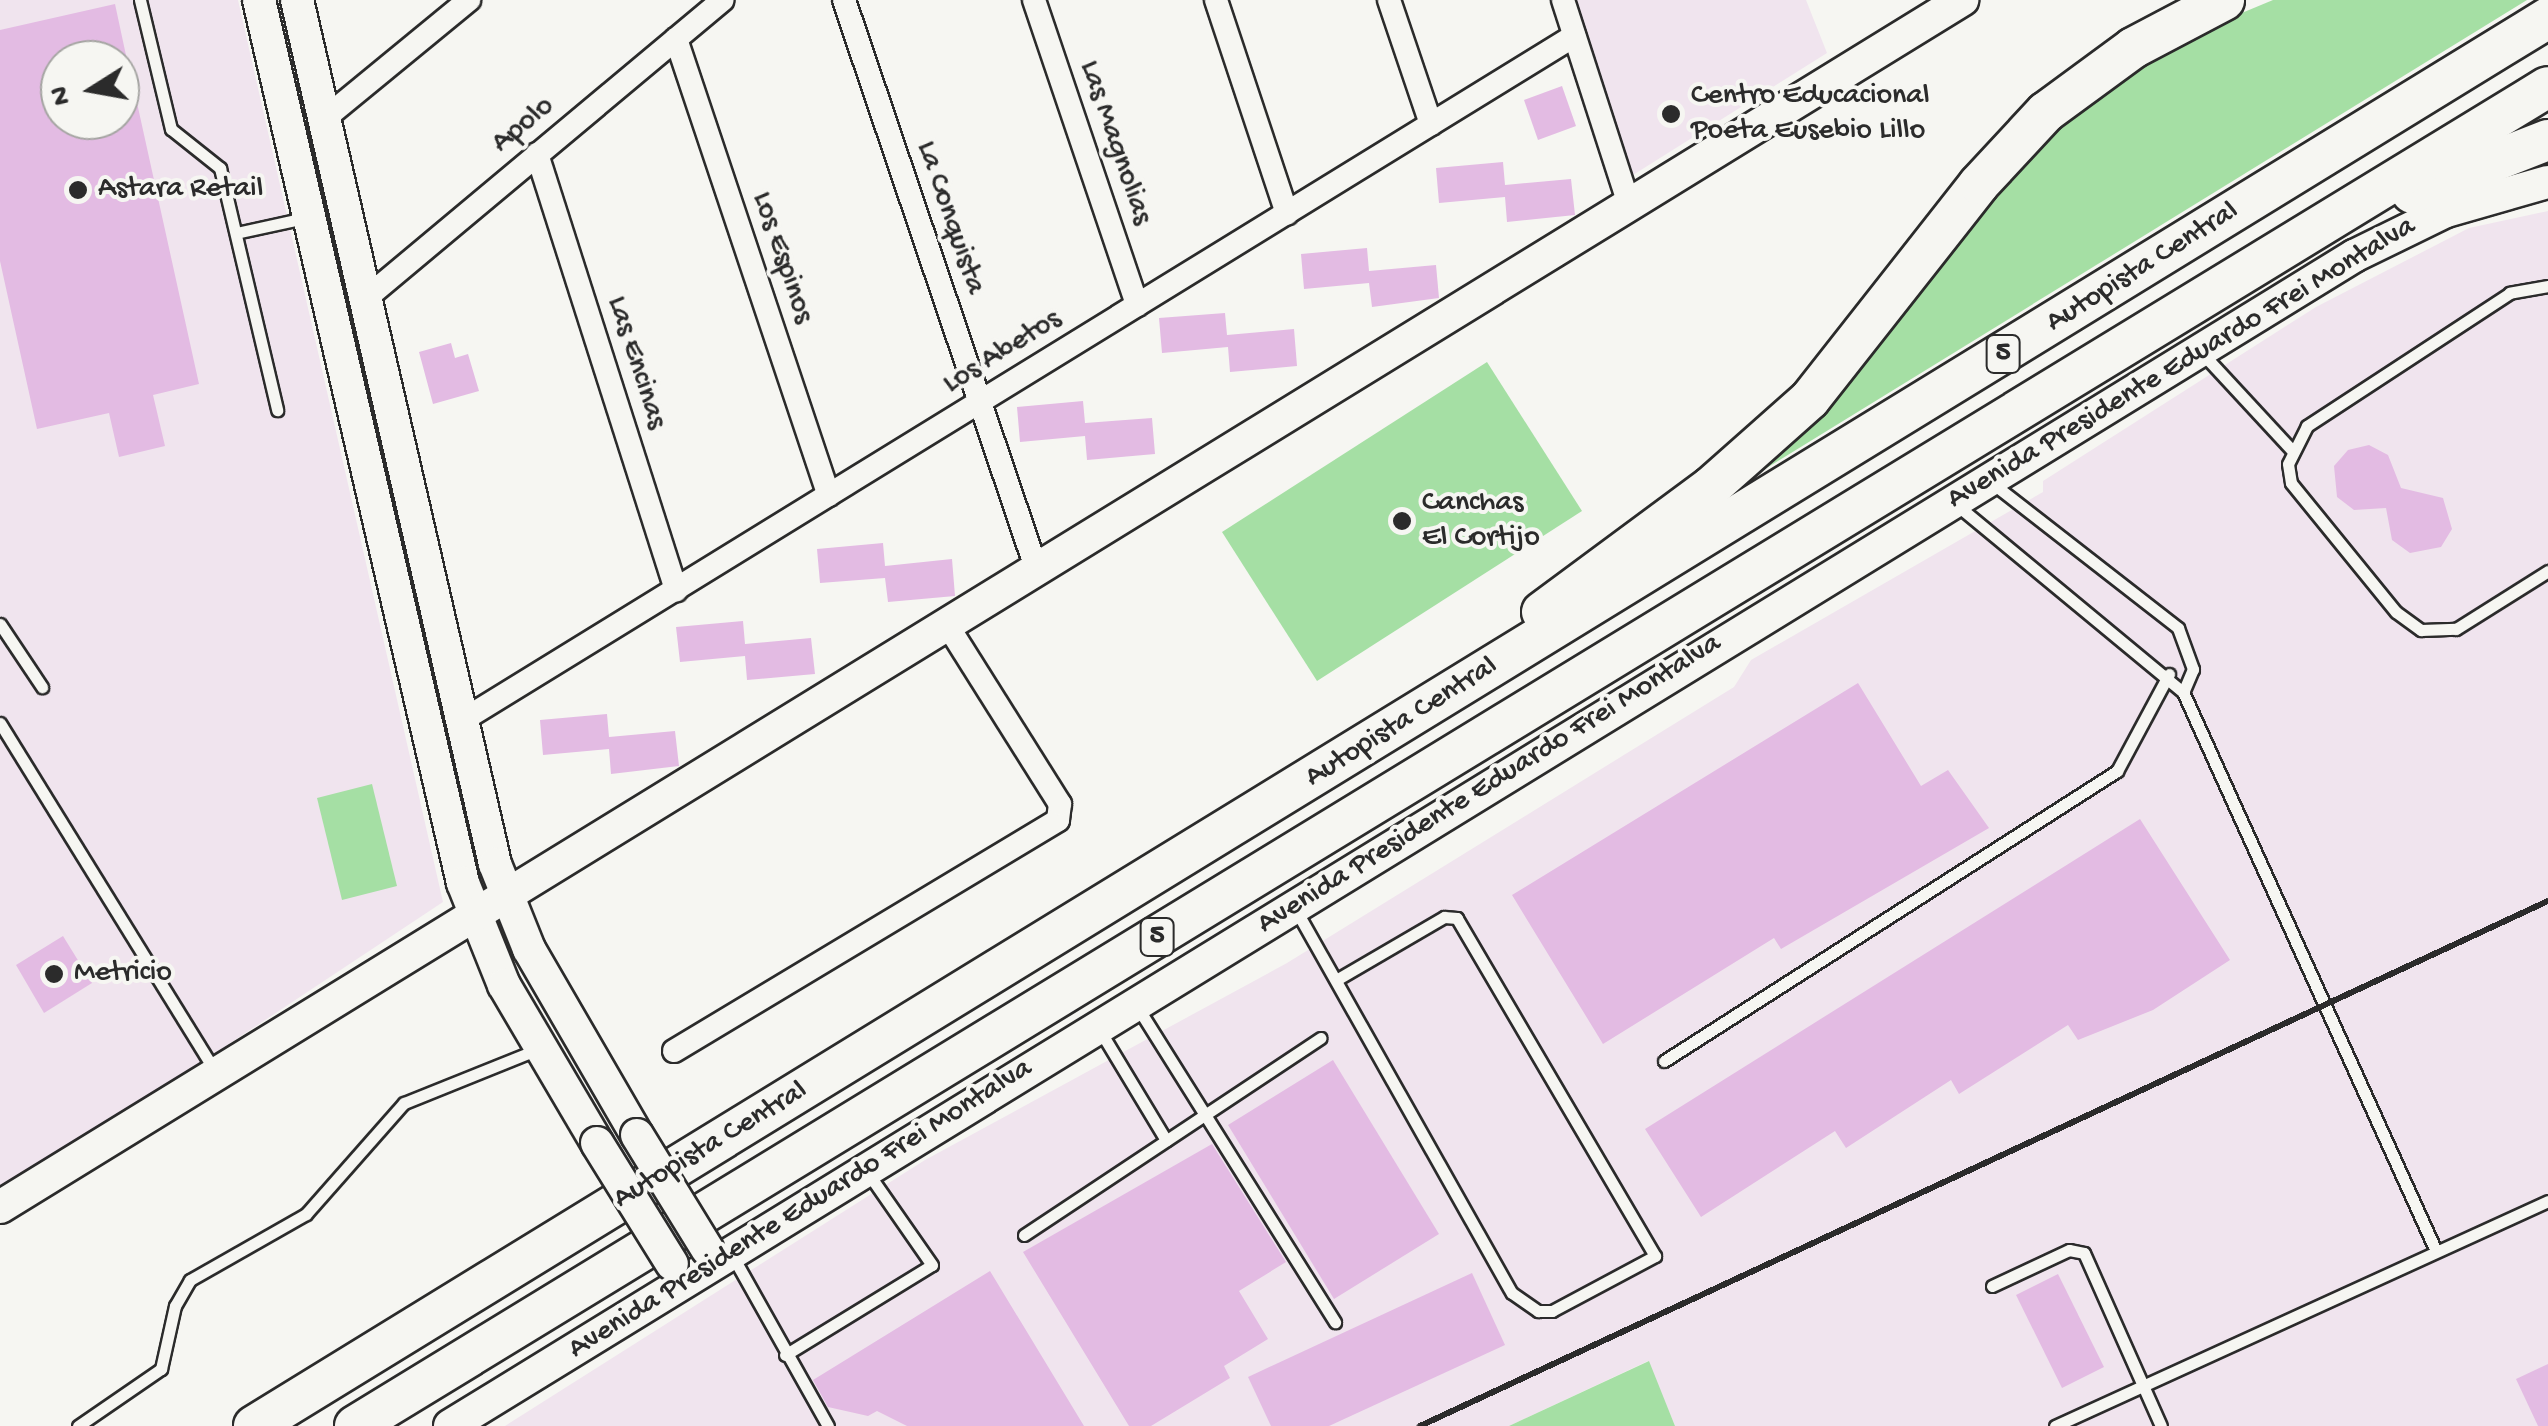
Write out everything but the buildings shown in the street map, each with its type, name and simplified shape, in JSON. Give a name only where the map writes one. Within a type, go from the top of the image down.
[{"type":"highway","points":[[1458,689],[1810,399],[1979,184],[2046,112],[2133,48],[2224,0]]},
{"type":"highway","name":"Autopista Central","points":[[254,1426],[2548,18]]},
{"type":"highway","name":"Autopista Central","points":[[355,1426],[2548,87]]},
{"type":"highway","points":[[2272,256],[2548,140]]},
{"type":"main road","points":[[259,0],[473,914],[540,1048],[678,1273]]},
{"type":"main road","points":[[297,0],[505,895],[560,1007],[718,1255]]},
{"type":"main road","points":[[0,1207],[215,1071],[1962,0]]},
{"type":"main road","name":"Avenida Presidente Eduardo Frei Montalva","points":[[450,1426],[678,1273],[718,1255],[865,1169],[1951,500],[2398,232],[2548,182]]},
{"type":"main road","points":[[358,429],[393,420]]},
{"type":"street","points":[[324,119],[469,0]]},
{"type":"street","name":"Apolo","points":[[365,299],[722,0]]},
{"type":"street","name":"La Conquista","points":[[844,0],[1036,568]]},
{"type":"street","name":"Las Magnolias","points":[[1034,0],[1137,305]]},
{"type":"street","points":[[1216,0],[1287,213]]},
{"type":"street","points":[[1389,0],[1430,124]]},
{"type":"street","points":[[1562,0],[1629,204]]},
{"type":"street","name":"Los Abetos","points":[[463,720],[1574,36]]},
{"type":"street","name":"Los Espinos","points":[[676,39],[829,496]]},
{"type":"street","name":"Las Encinas","points":[[537,154],[676,590]]},
{"type":"street","points":[[674,1051],[1058,820],[1060,804],[946,623]]},
{"type":"lane","points":[[140,0],[170,129],[220,168],[277,410]]},
{"type":"lane","points":[[236,232],[309,217]]},
{"type":"lane","points":[[2548,286],[2510,294],[2307,426],[2291,449],[2292,483],[2396,612],[2421,630],[2456,629],[2548,571]]},
{"type":"lane","points":[[2200,351],[2291,449]]},
{"type":"lane","points":[[1987,479],[2178,628],[2193,669],[2183,692]]},
{"type":"lane","points":[[1951,500],[2170,674],[2183,692],[2436,1251]]},
{"type":"lane","points":[[0,624],[42,687]]},
{"type":"lane","points":[[1664,1061],[2117,772],[2170,674]]},
{"type":"lane","points":[[0,723],[215,1071]]},
{"type":"lane","points":[[1294,906],[1338,979],[1352,1020],[1525,1304],[1552,1311],[1655,1256],[1456,918],[1444,917],[1338,979]]},
{"type":"lane","points":[[1136,1003],[1335,1322]]},
{"type":"lane","points":[[1098,1027],[1166,1140]]},
{"type":"lane","points":[[1024,1235],[1321,1038]]},
{"type":"lane","points":[[78,1426],[162,1369],[175,1306],[190,1280],[306,1214],[404,1102],[540,1048]]},
{"type":"lane","points":[[785,1355],[932,1265],[865,1169]]},
{"type":"lane","points":[[2056,1426],[2548,1201]]},
{"type":"lane","points":[[1992,1286],[2069,1250],[2084,1252],[2161,1426]]},
{"type":"lane","points":[[718,1255],[828,1426]]},
{"type":"shaded area","points":[[0,0],[238,0],[443,902],[0,1196]]},
{"type":"shaded area","name":"Centro Educacional Poeta Eusebio Lillo","points":[[1574,0],[1806,0],[1827,53],[1633,175]]},
{"type":"shaded area","points":[[2548,211],[2548,1426],[1675,1426],[1648,1361],[1509,1426],[505,1426],[925,1160],[1287,963],[1734,687],[1751,660],[2043,492],[2043,481],[2316,307],[2469,228]]},
{"type":"green space","points":[[2273,0],[2527,0],[1747,480],[2057,124],[2172,42]]},
{"type":"green space","name":"Canchas El Cortijo","points":[[1487,362],[1582,511],[1317,681],[1222,532]]},
{"type":"green space","points":[[372,784],[397,886],[342,900],[317,798]]},
{"type":"green space","points":[[1649,1361],[1675,1426],[1509,1426]]},
{"type":"railway","points":[[1420,1426],[2548,901]]},
{"type":"place","name":"Centro Educacional Poeta Eusebio Lillo","points":[[1671,114]]},
{"type":"place","name":"Astara Retail","points":[[78,190]]},
{"type":"place","name":"Canchas El Cortijo","points":[[1402,521]]},
{"type":"place","name":"Metricio","points":[[54,974]]}]
